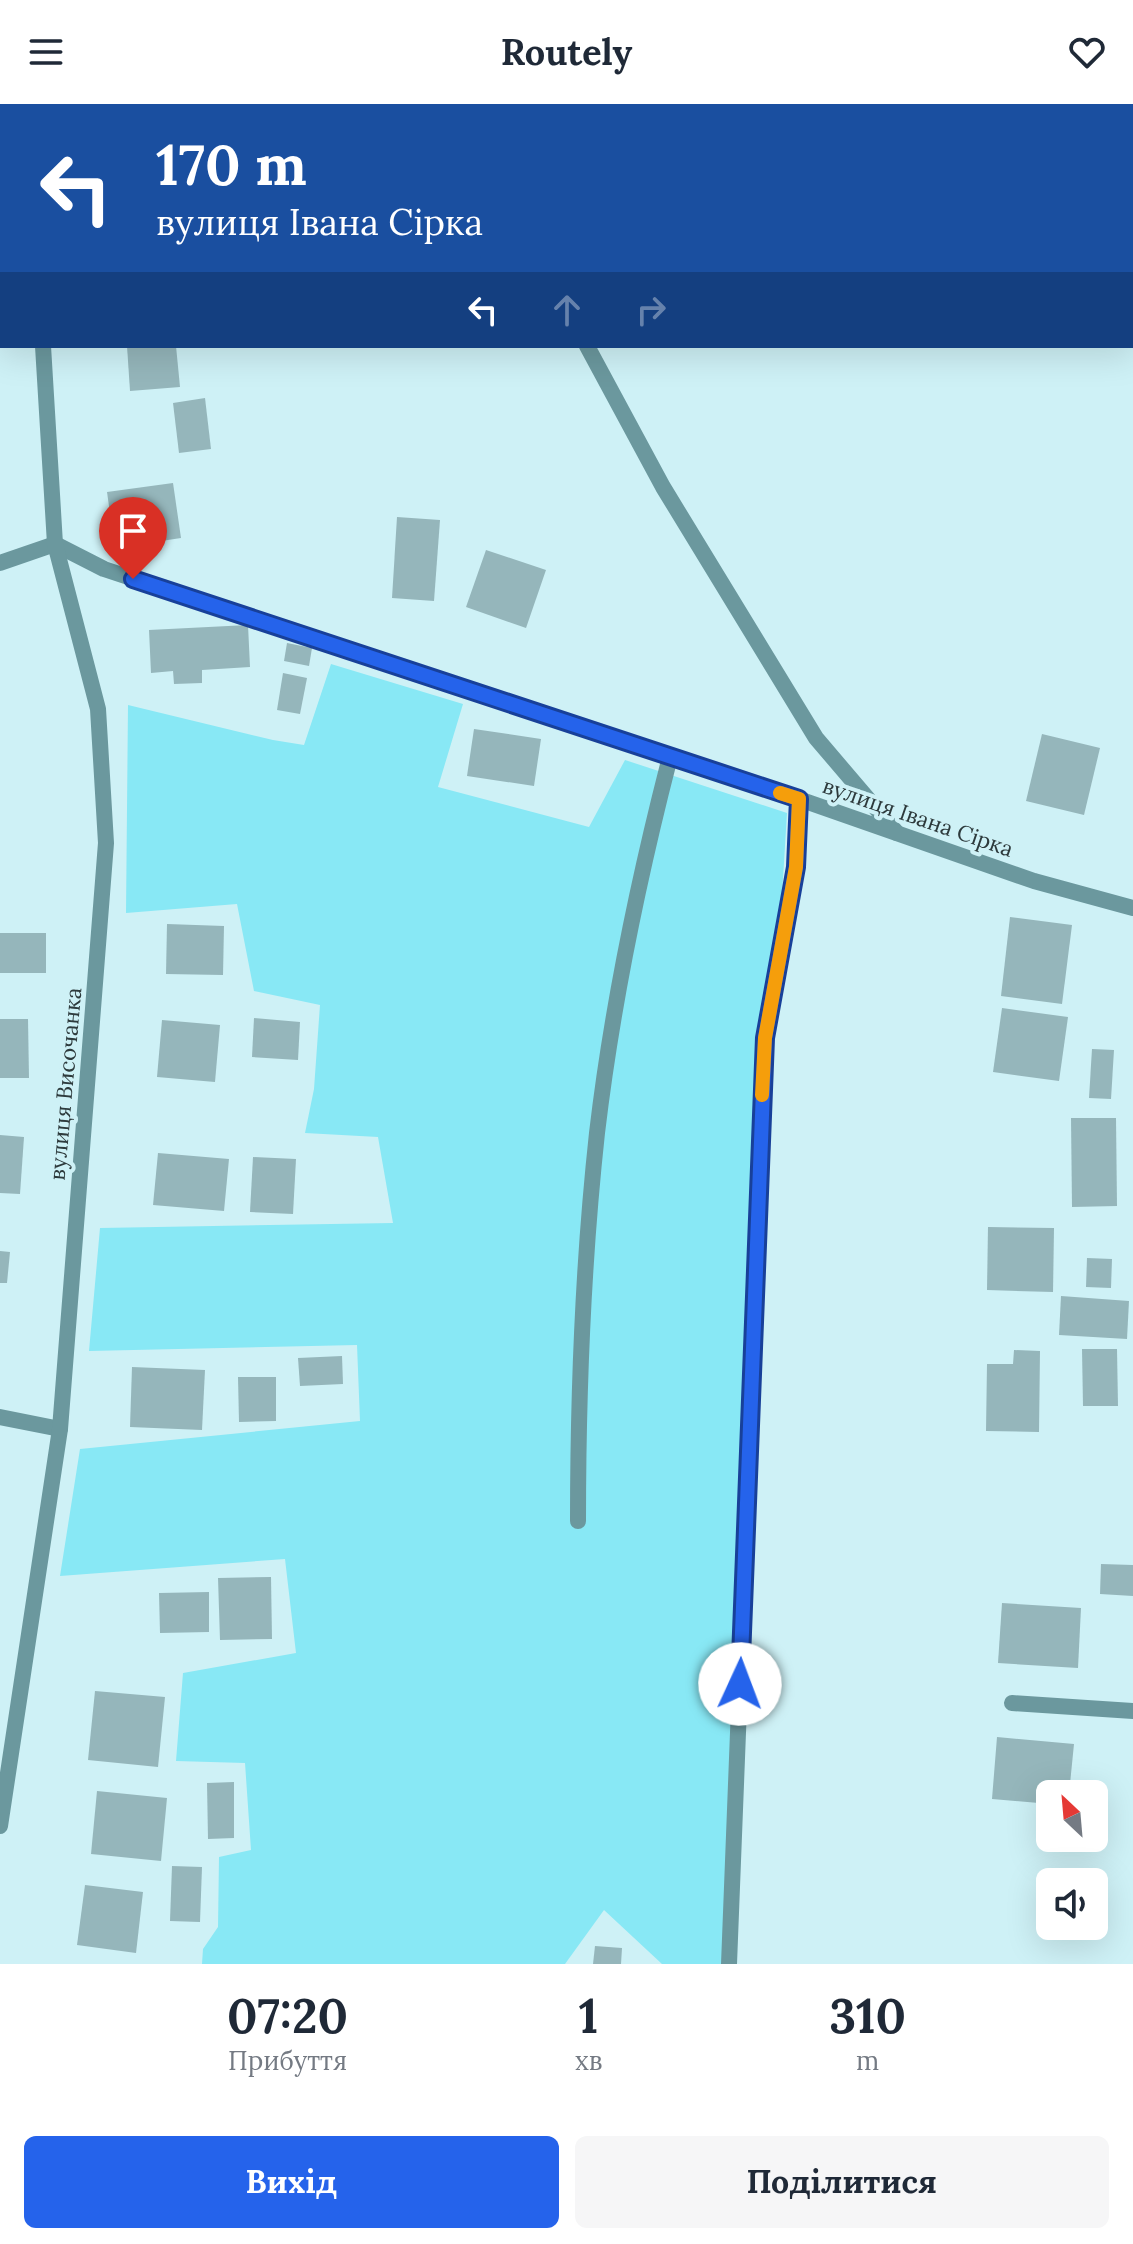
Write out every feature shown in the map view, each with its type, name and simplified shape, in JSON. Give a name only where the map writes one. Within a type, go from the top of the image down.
[{"type":"street","name":"вулиця Височанка","points":[[0,1826],[60,1429],[106,843],[98,709],[55,544],[43,348]]},
{"type":"street","points":[[588,348],[663,487],[816,738],[897,833]]},
{"type":"street","points":[[0,563],[55,544]]},
{"type":"street","name":"вулиця Івана Сірка","points":[[55,544],[104,569],[799,799],[1034,881],[1133,908]]},
{"type":"street","points":[[578,1521],[581,1326],[598,1131],[628,937],[670,757]]},
{"type":"street","points":[[729,1964],[765,1038],[796,867],[799,799]]},
{"type":"street","points":[[0,1417],[60,1429]]},
{"type":"street","points":[[1012,1703],[1133,1711]]},
{"type":"shaded area","points":[[331,664],[463,704],[438,787],[589,827],[625,760],[787,813],[748,1456],[729,1964],[662,1964],[604,1910],[565,1964],[202,1964],[203,1949],[218,1927],[219,1857],[251,1850],[245,1763],[176,1761],[183,1673],[296,1653],[285,1559],[60,1576],[80,1449],[360,1421],[357,1345],[89,1351],[100,1228],[393,1223],[378,1137],[305,1133],[314,1089],[320,1005],[254,991],[237,904],[126,913],[128,705],[304,745]]},
{"type":"building","points":[[127,348],[176,348],[180,387],[130,391]]},
{"type":"building","points":[[205,398],[211,449],[179,453],[173,403]]},
{"type":"building","points":[[173,483],[181,538],[115,548],[107,492]]},
{"type":"building","points":[[397,517],[440,520],[434,601],[392,598]]},
{"type":"building","points":[[486,550],[546,570],[526,628],[466,607]]},
{"type":"building","points":[[248,625],[250,667],[202,670],[202,683],[174,684],[173,671],[151,673],[149,630]]},
{"type":"building","points":[[287,643],[312,648],[309,666],[284,661]]},
{"type":"building","points":[[283,673],[307,678],[300,714],[277,710]]},
{"type":"building","points":[[474,729],[541,739],[534,786],[467,776]]},
{"type":"building","points":[[1042,734],[1100,748],[1084,815],[1026,801]]},
{"type":"building","points":[[1010,917],[1072,925],[1062,1004],[1001,996]]},
{"type":"building","points":[[167,924],[224,926],[223,975],[166,974]]},
{"type":"building","points":[[0,933],[46,933],[46,973],[0,973]]},
{"type":"building","points":[[1002,1008],[1068,1017],[1059,1081],[993,1072]]},
{"type":"building","points":[[254,1018],[300,1022],[298,1060],[252,1057]]},
{"type":"building","points":[[0,1019],[28,1019],[29,1078],[0,1078]]},
{"type":"building","points":[[162,1020],[220,1025],[215,1082],[157,1077]]},
{"type":"building","points":[[1092,1049],[1114,1050],[1111,1099],[1089,1098]]},
{"type":"building","points":[[1071,1118],[1116,1118],[1117,1206],[1072,1207]]},
{"type":"building","points":[[0,1135],[24,1137],[20,1194],[0,1193]]},
{"type":"building","points":[[158,1153],[229,1159],[224,1211],[153,1205]]},
{"type":"building","points":[[253,1157],[296,1159],[293,1214],[250,1212]]},
{"type":"building","points":[[988,1227],[1054,1228],[1053,1292],[987,1290]]},
{"type":"building","points":[[0,1251],[10,1252],[7,1283],[0,1283]]},
{"type":"building","points":[[1087,1258],[1112,1259],[1111,1288],[1086,1287]]},
{"type":"building","points":[[1061,1296],[1129,1301],[1127,1339],[1059,1335]]},
{"type":"building","points":[[1082,1349],[1117,1349],[1118,1406],[1083,1406]]},
{"type":"building","points":[[1014,1350],[1040,1351],[1039,1432],[986,1431],[987,1364],[1013,1364]]},
{"type":"building","points":[[342,1356],[343,1384],[300,1386],[298,1358]]},
{"type":"building","points":[[132,1367],[205,1370],[202,1430],[130,1427]]},
{"type":"building","points":[[238,1377],[276,1377],[276,1421],[239,1422]]},
{"type":"building","points":[[1101,1564],[1133,1565],[1133,1596],[1100,1594]]},
{"type":"building","points":[[271,1577],[272,1639],[220,1640],[218,1578]]},
{"type":"building","points":[[209,1592],[209,1632],[160,1633],[159,1593]]},
{"type":"building","points":[[1002,1603],[1081,1608],[1078,1668],[998,1663]]},
{"type":"building","points":[[95,1691],[165,1697],[158,1767],[88,1760]]},
{"type":"building","points":[[997,1737],[1074,1744],[1070,1780],[1036,1780],[1036,1803],[992,1799]]},
{"type":"building","points":[[234,1782],[234,1838],[208,1839],[207,1783]]},
{"type":"building","points":[[97,1791],[167,1798],[161,1861],[91,1854]]},
{"type":"building","points":[[172,1866],[202,1867],[200,1922],[170,1921]]},
{"type":"building","points":[[85,1885],[143,1892],[136,1953],[77,1945]]},
{"type":"building","points":[[595,1946],[622,1948],[621,1964],[593,1964]]},
{"type":"slow traffic","points":[[762,1095],[765,1038],[796,867],[799,799],[780,793]]},
{"type":"route","points":[[133,579],[799,799],[796,867],[765,1038],[740,1684]]}]
